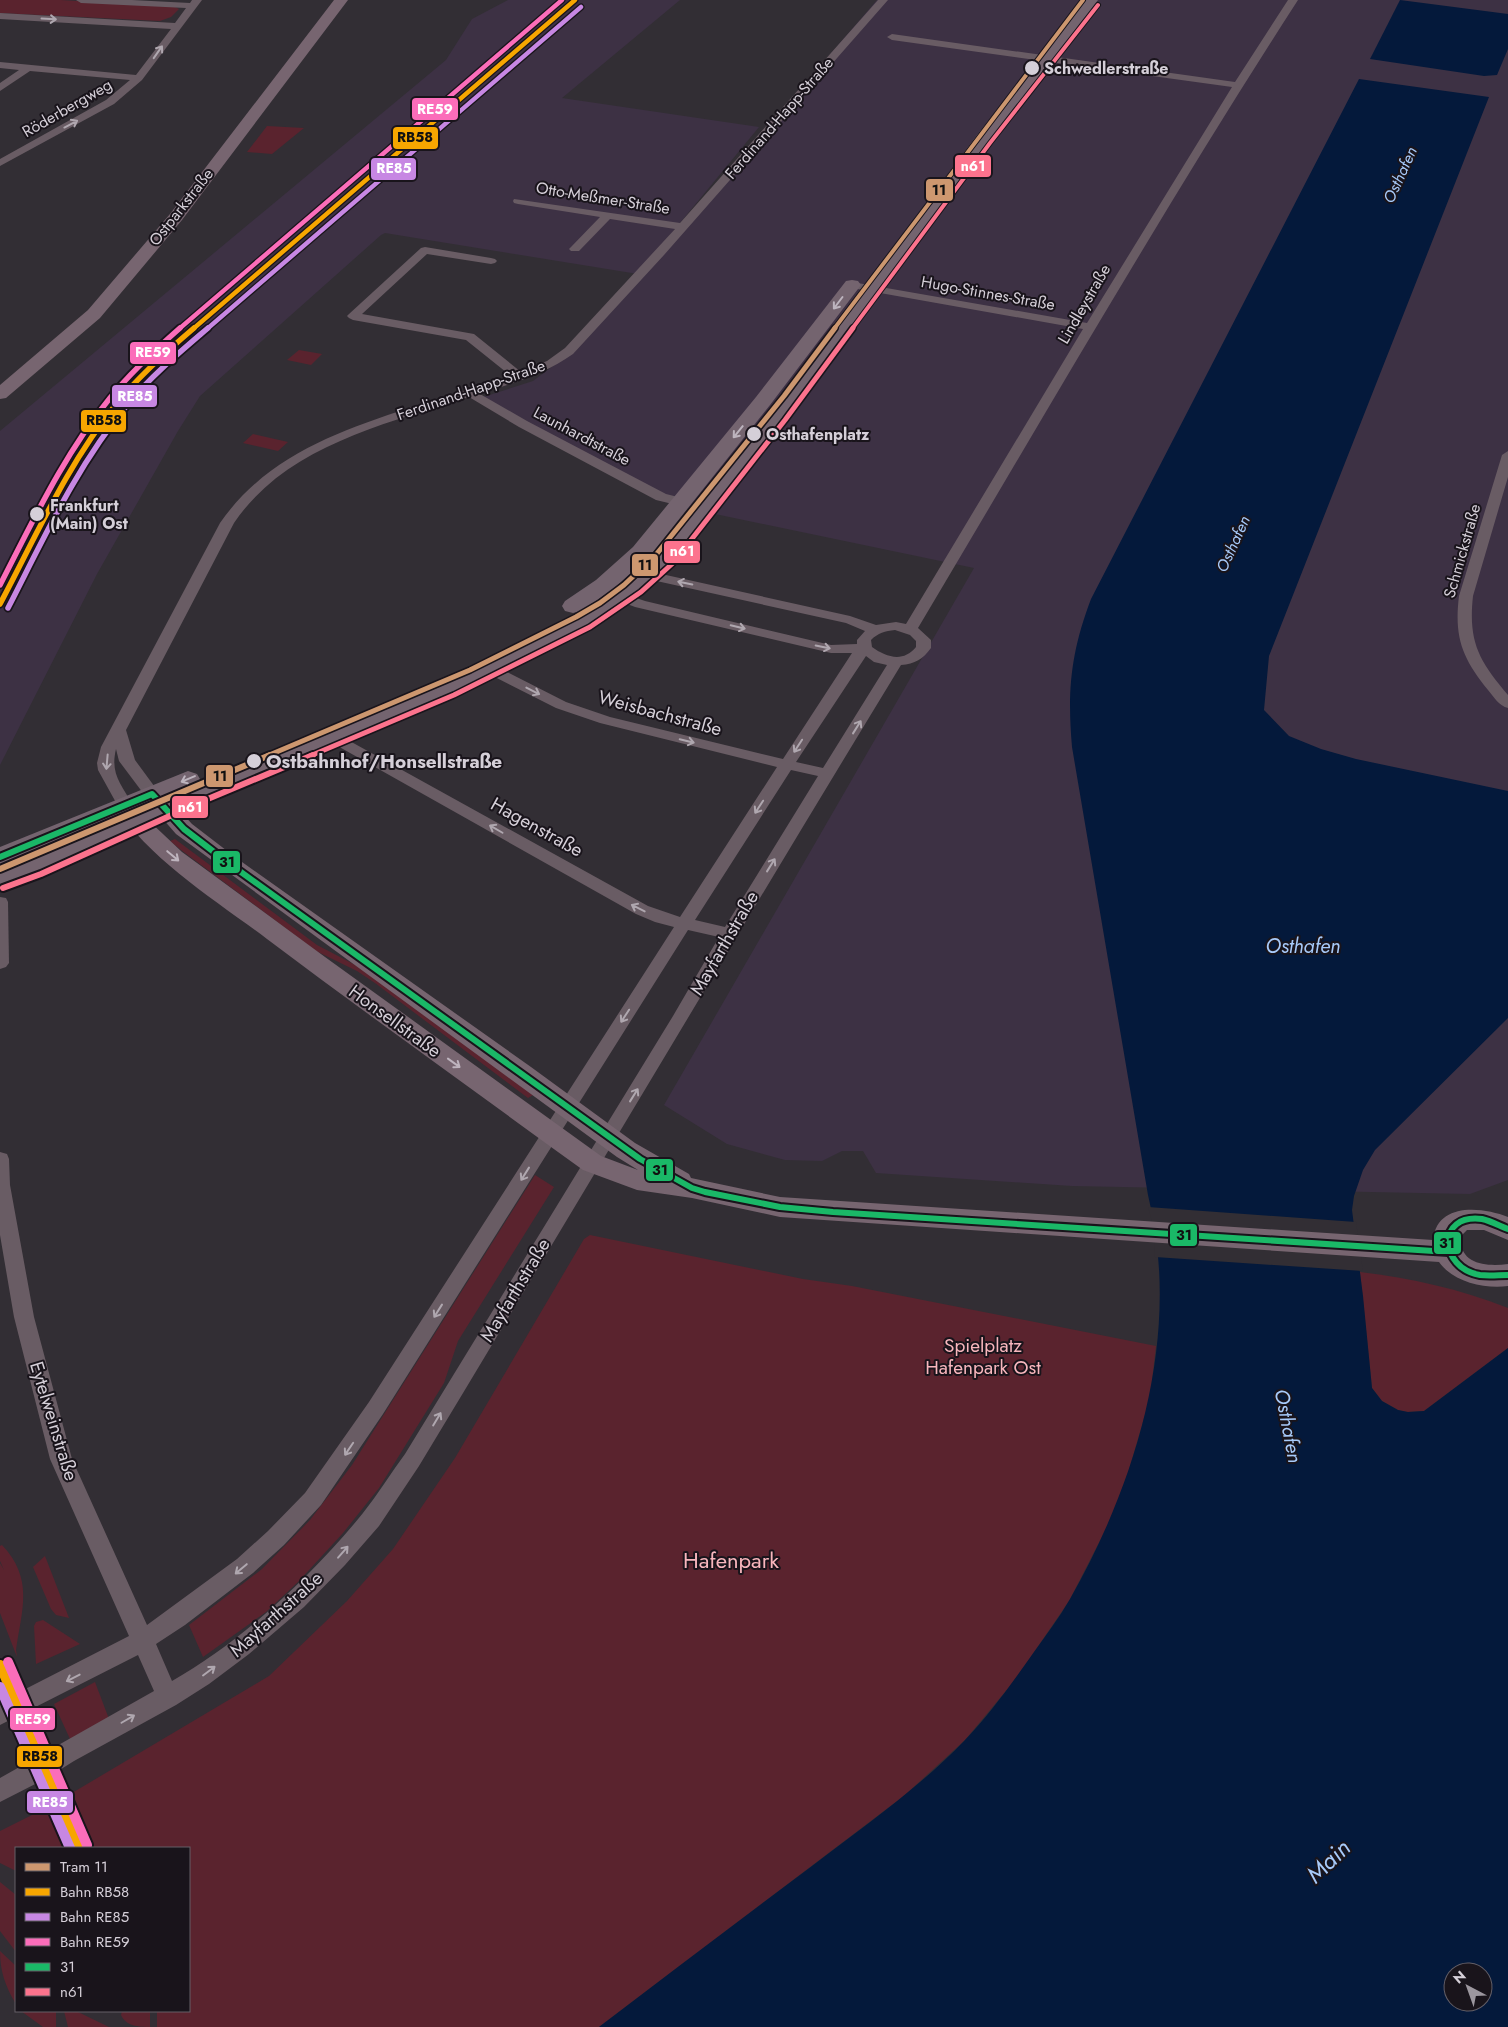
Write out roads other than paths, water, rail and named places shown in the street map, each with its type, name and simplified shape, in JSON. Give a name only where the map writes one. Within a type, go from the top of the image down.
[{"type":"main road","points":[[158,802],[332,737],[490,669],[586,619],[763,401],[1035,53],[1090,0]]},
{"type":"main road","points":[[0,880],[131,814],[479,654],[614,586],[648,575],[666,558],[778,415],[872,289],[1035,53]]},
{"type":"main road","points":[[681,502],[719,489]]},
{"type":"main road","points":[[681,502],[688,514],[690,525]]},
{"type":"main road","points":[[0,857],[131,814]]},
{"type":"street","points":[[82,0],[194,3]]},
{"type":"street","name":"Ostparkstraße","points":[[0,394],[94,314],[176,217],[341,0]]},
{"type":"street","name":"Ferdinand-Happ-Straße","points":[[131,814],[110,779],[105,763],[109,747],[227,523],[249,494],[286,464],[324,443],[360,428],[520,377],[550,364],[575,346],[683,227],[883,0]]},
{"type":"street","name":"Lindleystraße","points":[[910,629],[1090,327],[1238,85],[1293,0]]},
{"type":"street","name":"Röderbergweg","points":[[0,163],[110,102],[139,78],[194,3]]},
{"type":"street","points":[[0,16],[176,26]]},
{"type":"street","points":[[892,37],[1035,53],[1238,85]]},
{"type":"street","points":[[0,65],[139,78]]},
{"type":"street","points":[[0,88],[27,68]]},
{"type":"street","name":"Otto-Meßmer-Straße","points":[[518,201],[683,227]]},
{"type":"street","points":[[575,249],[608,215]]},
{"type":"street","points":[[491,261],[426,250],[353,316],[470,337],[520,377]]},
{"type":"street","name":"Hugo-Stinnes-Straße","points":[[852,285],[1090,327]]},
{"type":"street","name":"Launhardtstraße","points":[[470,393],[523,424],[661,497],[681,502]]},
{"type":"street","name":"Schmickstraße","points":[[1508,454],[1466,596],[1463,633],[1468,653],[1481,673],[1508,704]]},
{"type":"street","points":[[648,575],[850,620],[875,630]]},
{"type":"street","points":[[614,586],[640,604],[830,648],[865,649],[879,659],[896,662],[916,657],[923,652],[925,646],[924,640],[919,634],[910,629],[896,626],[875,630],[868,634],[864,640],[865,649]]},
{"type":"street","points":[[0,1714],[142,1641],[214,1591],[245,1566],[276,1538],[313,1498],[376,1408],[566,1105],[856,657],[865,649]]},
{"type":"street","name":"Mayfarthstraße","points":[[0,1791],[201,1677],[241,1647],[296,1600],[337,1558],[371,1519],[412,1460],[680,1019],[729,934],[896,662]]},
{"type":"street","name":"Weisbachstraße","points":[[490,669],[561,705],[588,714],[786,766],[827,774]]},
{"type":"street","points":[[118,729],[127,761],[158,802]]},
{"type":"street","name":"Hagenstraße","points":[[332,737],[642,910],[661,918],[729,934]]},
{"type":"street","name":"Honsellstraße","points":[[158,802],[184,829],[241,873],[640,1159],[692,1188]]},
{"type":"street","name":"Honsellstraße","points":[[131,814],[174,857],[316,963],[592,1163],[637,1180],[692,1188],[780,1207],[1449,1252]]},
{"type":"street","points":[[0,902],[0,963]]},
{"type":"street","name":"Eytelweinstraße","points":[[0,1159],[1,1185],[24,1317],[61,1458],[168,1696]]},
{"type":"street","points":[[1506,1226],[1480,1219],[1459,1222],[1447,1235],[1446,1243],[1449,1252],[1462,1268],[1473,1274],[1496,1278],[1508,1275]]},
{"type":"water","points":[[1400,0],[1508,14],[1508,49],[1497,75],[1484,76],[1370,59]]},
{"type":"water","points":[[1359,79],[1489,97],[1269,656],[1264,710],[1289,736],[1321,749],[1356,759],[1508,791],[1508,1018],[1375,1150],[1363,1170],[1354,1196],[1352,1210],[1372,1388],[1382,1401],[1398,1410],[1408,1412],[1424,1411],[1508,1348],[1508,2027],[599,2027],[891,1806],[965,1740],[1010,1686],[1070,1599],[1116,1505],[1134,1455],[1147,1404],[1156,1352],[1160,1299],[1157,1247],[1072,747],[1070,707],[1072,672],[1084,618],[1091,599]]},
{"type":"tram line","name":"11","points":[[0,869],[470,670],[576,617],[600,603],[624,585],[655,556],[784,396],[1083,0]]},
{"type":"rail line","name":"RE59","points":[[0,585],[49,490],[77,444],[108,400],[131,374],[172,335],[562,0]]},
{"type":"rail line","name":"RB58","points":[[0,604],[54,501],[83,451],[116,404],[138,379],[178,342],[575,0]]},
{"type":"rail line","name":"RE85","points":[[8,608],[89,457],[122,411],[144,386],[184,349],[581,7]]},
{"type":"rail line","name":"RE59","points":[[8,1662],[87,1845]]},
{"type":"rail line","name":"RB58","points":[[0,1665],[79,1847]]},
{"type":"rail line","name":"RE85","points":[[0,1687],[70,1847]]},
{"type":"place","name":"Schwedlerstraße","points":[[1032,68]]},
{"type":"place","name":"Osthafenplatz","points":[[754,434]]},
{"type":"place","name":"Frankfurt (Main) Ost","points":[[37,514]]},
{"type":"place","name":"Ostbahnhof/Honsellstraße","points":[[254,761]]},
{"type":"water label","name":"Osthafen","points":[[1400,175]]},
{"type":"water label","name":"Osthafen","points":[[1233,544]]},
{"type":"water label","name":"Osthafen","points":[[1303,946]]},
{"type":"water label","name":"Osthafen","points":[[1288,1426]]},
{"type":"water label","name":"Main","points":[[1328,1861]]},
{"type":"park label","name":"Spielplatz Hafenpark Ost","points":[[983,1356]]},
{"type":"park label","name":"Hafenpark","points":[[731,1560]]}]
